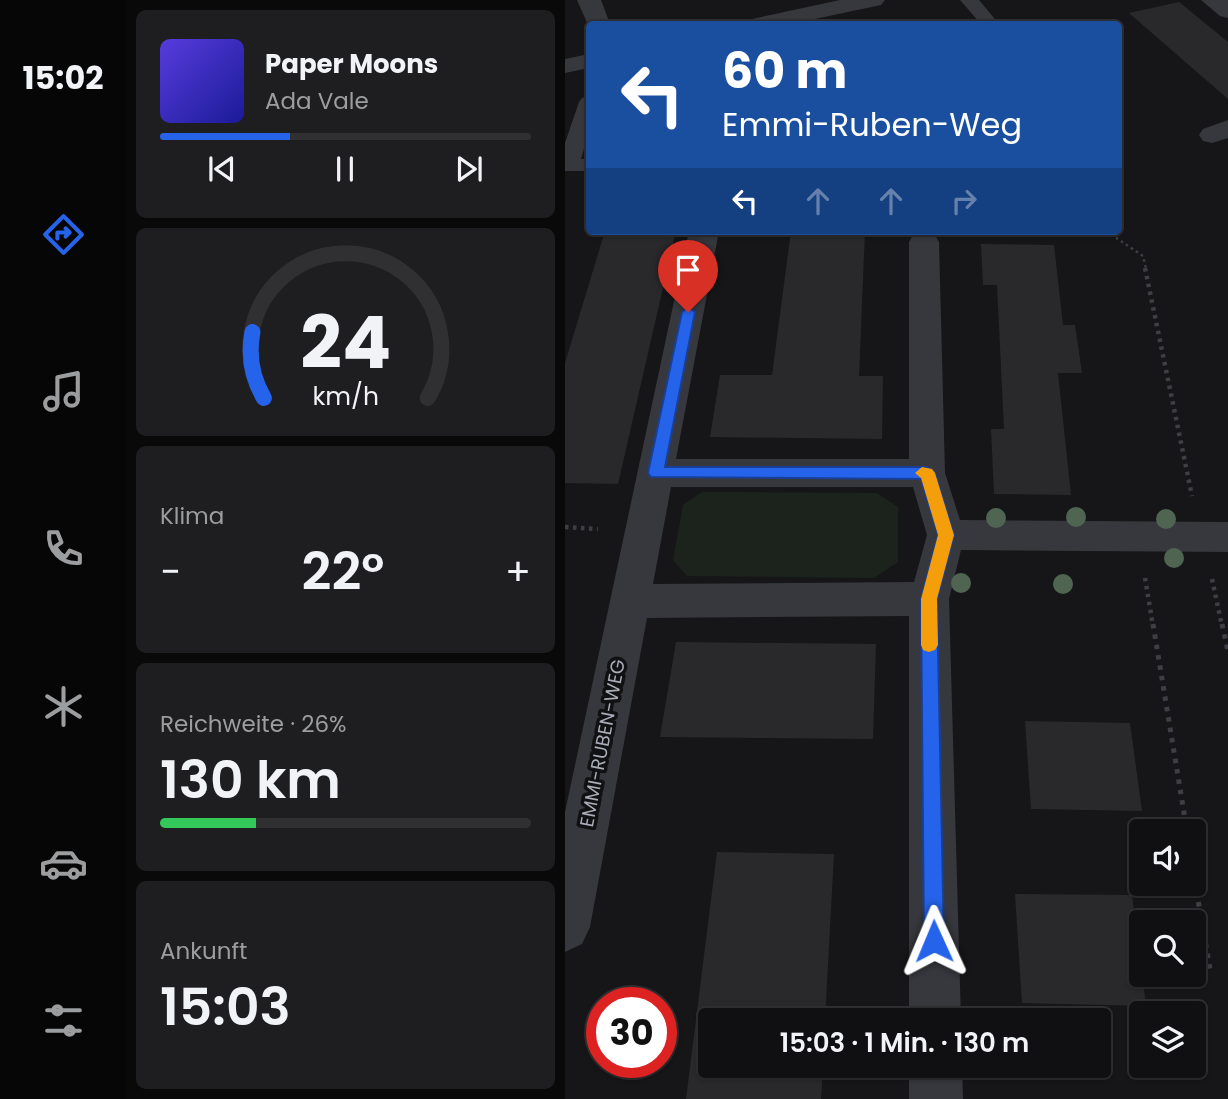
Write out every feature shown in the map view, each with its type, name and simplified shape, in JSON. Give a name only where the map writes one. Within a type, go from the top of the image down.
[{"type":"street","points":[[589,0],[598,21]]},
{"type":"street","points":[[774,21],[873,0]]},
{"type":"street","points":[[1213,0],[1228,11]]},
{"type":"street","points":[[565,66],[586,62]]},
{"type":"street","name":"EMMI-RUBEN-WEG","points":[[565,927],[703,235]]},
{"type":"street","points":[[924,242],[927,473],[946,535],[929,599],[935,1008]]},
{"type":"street","points":[[656,473],[927,473]]},
{"type":"street","points":[[946,535],[1214,537]]},
{"type":"street","points":[[630,601],[929,599]]},
{"type":"street","points":[[936,1078],[936,1099]]},
{"type":"lane","points":[[969,0],[987,21]]},
{"type":"lane","points":[[574,168],[586,115]]},
{"type":"path","points":[[1112,235],[1143,256],[1214,537],[1228,651]]},
{"type":"path","points":[[1137,536],[1185,819]]},
{"type":"path","points":[[1197,896],[1210,968]]},
{"type":"shaded area","points":[[702,492],[877,493],[898,507],[898,562],[874,578],[687,576],[673,560],[683,505]]},
{"type":"building","points":[[1179,2],[1228,42],[1228,99],[1129,13]]},
{"type":"building","points":[[604,235],[675,235],[618,484],[565,483],[565,363]]},
{"type":"building","points":[[790,235],[865,235],[859,376],[883,376],[882,439],[710,437],[720,375],[772,375]]},
{"type":"building","points":[[981,244],[1054,245],[1063,325],[1075,325],[1082,373],[1058,373],[1071,495],[994,494],[991,429],[1004,429],[997,285],[983,285]]},
{"type":"building","points":[[676,642],[876,644],[873,739],[660,737]]},
{"type":"building","points":[[1025,721],[1130,723],[1142,811],[1031,809]]},
{"type":"building","points":[[717,852],[834,854],[826,1008],[698,1008],[698,1078],[822,1078],[821,1099],[686,1099]]},
{"type":"building","points":[[1015,894],[1132,896],[1134,910],[1129,910],[1129,987],[1144,987],[1145,1001],[1129,1001],[1129,1006],[1022,1003]]},
{"type":"slow traffic","points":[[922,473],[927,473],[946,535],[929,599],[929,645]]},
{"type":"route","points":[[688,312],[656,473],[927,473],[946,535],[929,599],[934,941]]}]
